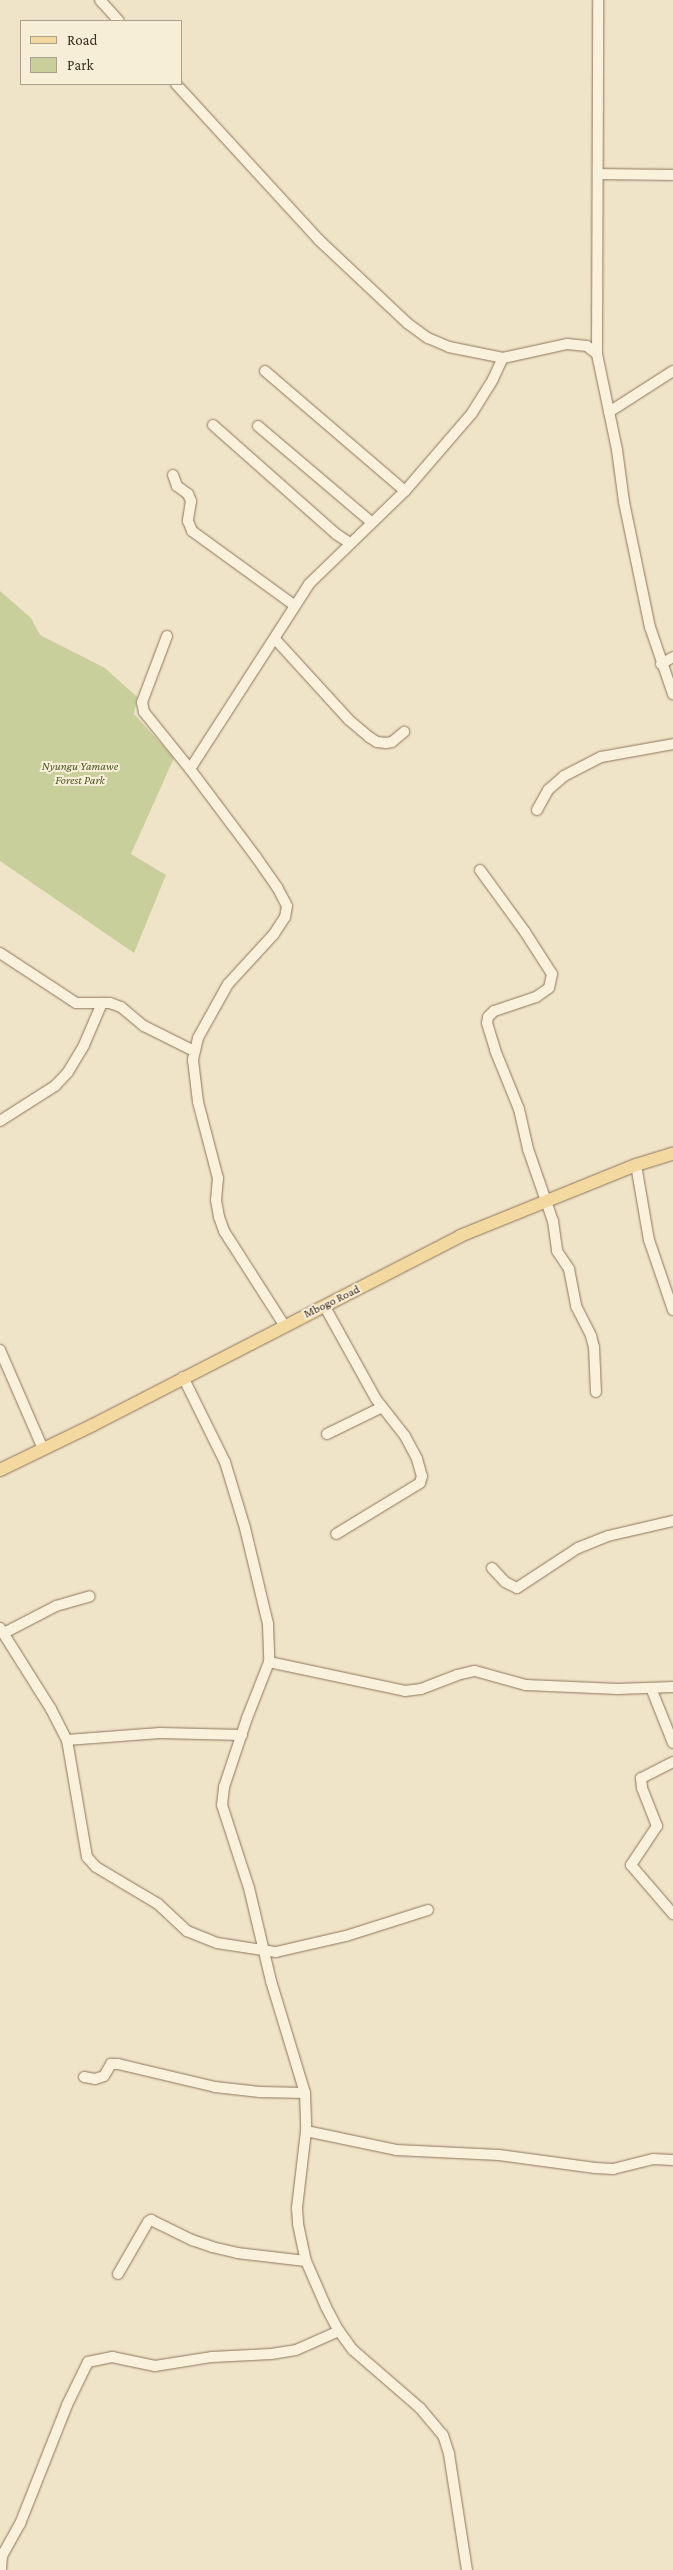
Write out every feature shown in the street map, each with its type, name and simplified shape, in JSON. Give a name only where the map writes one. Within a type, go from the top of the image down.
[{"type":"main road","name":"Mbogo Road","points":[[0,1470],[284,1325],[325,1307],[460,1236],[636,1165],[673,1154]]},
{"type":"street","points":[[100,0],[118,20]]},
{"type":"street","points":[[598,0],[597,354],[650,627],[673,694]]},
{"type":"street","points":[[177,85],[319,240],[407,323],[428,338],[449,347],[503,358],[567,344],[587,346],[597,354]]},
{"type":"street","points":[[599,174],[673,175]]},
{"type":"street","points":[[190,769],[309,584],[405,491],[472,413],[493,379],[503,358]]},
{"type":"street","points":[[265,371],[405,491]]},
{"type":"street","points":[[609,412],[673,371]]},
{"type":"street","points":[[213,425],[336,534],[350,543]]},
{"type":"street","points":[[258,426],[371,522]]},
{"type":"street","points":[[173,475],[177,486],[188,494],[191,501],[188,521],[192,531],[294,605]]},
{"type":"street","points":[[167,636],[142,706],[278,887],[287,906],[285,917],[274,934],[228,984],[198,1038],[194,1051],[194,1075],[198,1102],[218,1178],[216,1200],[219,1217],[224,1231],[284,1325]]},
{"type":"street","points":[[275,639],[349,720],[369,738],[378,742],[392,742],[404,732]]},
{"type":"street","points":[[662,664],[673,658]]},
{"type":"street","points":[[537,810],[548,790],[564,776],[601,757],[673,744]]},
{"type":"street","points":[[480,870],[520,924],[552,974],[549,988],[536,997],[494,1011],[488,1017],[487,1022],[495,1050],[519,1109],[528,1149],[553,1221],[557,1251],[569,1269],[576,1306],[592,1342],[596,1392]]},
{"type":"street","points":[[0,953],[76,1003],[110,1003],[121,1007],[144,1026],[194,1051]]},
{"type":"street","points":[[0,1121],[55,1086],[68,1072],[84,1045],[102,1003]]},
{"type":"street","points":[[636,1165],[649,1240],[673,1310]]},
{"type":"street","points":[[325,1307],[382,1406],[405,1436],[419,1465],[421,1481],[336,1534]]},
{"type":"street","points":[[0,1350],[42,1449]]},
{"type":"street","points":[[183,1377],[225,1462],[266,1608],[270,1643],[269,1662],[224,1787],[222,1805],[249,1888],[271,1981],[305,2092],[306,2131],[297,2208],[298,2224],[306,2260],[326,2307],[339,2331],[353,2350],[394,2383],[427,2415],[443,2435],[449,2454],[467,2570]]},
{"type":"street","points":[[328,1434],[382,1406]]},
{"type":"street","points":[[492,1568],[505,1582],[518,1588],[578,1548],[608,1536],[673,1521]]},
{"type":"street","points":[[90,1596],[56,1606],[2,1630],[51,1709],[67,1740],[90,1862],[143,1894],[187,1931],[203,1939],[241,1949],[276,1952],[301,1948],[428,1910]]},
{"type":"street","points":[[269,1662],[405,1691],[421,1689],[456,1675],[475,1671],[526,1685],[673,1687]]},
{"type":"street","points":[[651,1688],[673,1743]]},
{"type":"street","points":[[67,1740],[160,1733],[242,1735]]},
{"type":"street","points":[[673,1762],[641,1778],[642,1788],[657,1826],[631,1865],[673,1914]]},
{"type":"street","points":[[84,2078],[95,2079],[104,2076],[111,2064],[118,2064],[215,2087],[260,2092],[305,2092]]},
{"type":"street","points":[[306,2131],[396,2150],[500,2154],[595,2168],[613,2169],[653,2159],[673,2160]]},
{"type":"street","points":[[118,2274],[148,2222],[151,2220],[192,2240],[212,2247],[237,2253],[306,2260]]},
{"type":"street","points":[[0,2570],[2,2556],[20,2524],[67,2405],[88,2362],[112,2357],[155,2366],[212,2357],[271,2354],[296,2350],[339,2331]]},
{"type":"green space","name":"Nyungu Yamawe Forest Park","points":[[0,591],[31,618],[40,635],[105,668],[137,697],[134,714],[174,758],[131,854],[166,875],[134,953],[0,861]]}]
